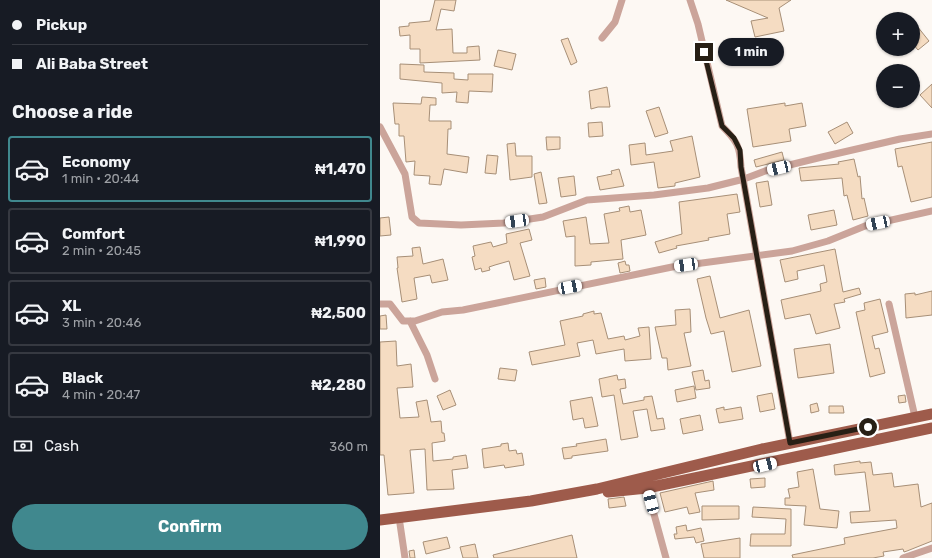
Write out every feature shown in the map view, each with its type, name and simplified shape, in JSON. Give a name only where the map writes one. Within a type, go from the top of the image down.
[{"type":"main road","points":[[380,526],[400,524],[444,515],[534,505],[600,493],[644,483],[790,443],[932,414]]},
{"type":"main road","points":[[380,520],[531,501],[644,483],[850,447],[932,428]]},
{"type":"street","points":[[602,38],[615,22],[622,0]]},
{"type":"street","points":[[690,0],[698,24],[722,126],[734,138],[740,150],[756,255],[790,443]]},
{"type":"street","points":[[380,127],[405,174],[412,217],[419,223],[461,226],[543,217],[588,200],[680,192],[744,179],[765,171],[815,159],[932,134]]},
{"type":"street","points":[[380,304],[390,304],[404,321],[410,321],[442,312],[463,310],[672,267],[792,251],[828,241],[864,226],[932,211]]},
{"type":"street","points":[[889,304],[915,417]]},
{"type":"street","points":[[410,321],[427,355],[435,379]]},
{"type":"street","points":[[644,483],[666,558]]},
{"type":"street","points":[[400,524],[405,558]]},
{"type":"street","points":[[903,558],[932,548]]},
{"type":"building","points":[[435,0],[456,0],[454,11],[441,9],[436,30],[452,29],[453,53],[467,53],[467,47],[479,46],[480,60],[420,63],[420,49],[410,49],[410,35],[400,36],[399,27],[409,26],[409,23],[430,21]]},
{"type":"building","points":[[726,0],[791,0],[779,8],[784,31],[755,37],[751,21],[768,18]]},
{"type":"building","points":[[920,30],[929,41],[920,48]]},
{"type":"building","points":[[568,38],[577,62],[571,65],[561,40]]},
{"type":"building","points":[[498,50],[516,54],[512,70],[494,66]]},
{"type":"building","points":[[400,64],[424,65],[424,72],[454,73],[454,79],[468,80],[468,74],[493,74],[492,92],[469,91],[468,103],[456,102],[457,92],[442,93],[442,83],[400,79]]},
{"type":"building","points":[[932,84],[932,108],[920,95]]},
{"type":"building","points":[[607,87],[610,107],[598,107],[591,109],[589,91]]},
{"type":"building","points":[[422,97],[436,98],[436,105],[430,105],[429,121],[451,121],[451,129],[448,129],[447,154],[469,157],[467,173],[444,169],[441,185],[429,184],[430,176],[414,175],[415,161],[406,162],[404,136],[399,136],[399,124],[395,124],[393,103],[421,104]]},
{"type":"building","points":[[785,103],[785,106],[802,103],[806,126],[789,129],[791,141],[753,147],[747,109]]},
{"type":"building","points":[[659,107],[668,133],[655,137],[646,111]]},
{"type":"building","points":[[602,122],[603,136],[589,137],[588,123]]},
{"type":"building","points":[[847,122],[853,133],[835,144],[828,132]]},
{"type":"building","points":[[692,136],[700,177],[675,183],[675,186],[658,188],[654,162],[631,165],[629,145],[645,143],[646,155],[673,151],[670,141]]},
{"type":"building","points":[[546,137],[560,137],[560,149],[547,150]]},
{"type":"building","points":[[932,142],[932,197],[911,202],[902,166],[898,167],[895,149]]},
{"type":"building","points":[[515,143],[516,156],[532,156],[532,177],[510,180],[507,144]]},
{"type":"building","points":[[782,152],[784,160],[756,167],[754,160]]},
{"type":"building","points":[[487,155],[498,156],[496,174],[485,173]]},
{"type":"building","points":[[854,159],[858,177],[860,176],[862,199],[864,198],[868,216],[853,220],[847,195],[844,196],[842,178],[801,181],[799,168],[839,164],[838,162]]},
{"type":"building","points":[[619,169],[624,186],[600,190],[597,177],[612,174],[611,171]]},
{"type":"building","points":[[541,172],[547,203],[539,204],[534,174]]},
{"type":"building","points":[[574,176],[576,195],[561,197],[558,178]]},
{"type":"building","points":[[768,181],[772,205],[760,207],[756,183]]},
{"type":"building","points":[[737,194],[740,212],[727,214],[730,234],[708,238],[709,240],[676,246],[677,248],[659,253],[655,242],[682,234],[679,202]]},
{"type":"building","points":[[629,206],[630,212],[641,210],[646,235],[621,240],[623,259],[591,262],[591,265],[575,266],[575,236],[566,237],[563,221],[586,217],[590,244],[609,243],[604,214],[620,211],[619,208]]},
{"type":"building","points":[[834,210],[837,225],[811,230],[808,215]]},
{"type":"building","points":[[389,217],[391,235],[380,236],[380,218]]},
{"type":"building","points":[[529,229],[532,240],[520,243],[530,276],[514,280],[509,261],[489,267],[490,270],[482,272],[481,268],[475,270],[472,257],[475,256],[473,246],[491,242],[493,247],[507,243],[506,234]]},
{"type":"building","points":[[420,247],[423,264],[443,259],[448,280],[432,283],[430,275],[414,278],[417,299],[402,302],[397,268],[397,257],[413,256],[412,248]]},
{"type":"building","points":[[835,249],[843,292],[859,288],[861,294],[844,299],[845,302],[834,304],[840,328],[816,334],[810,314],[785,319],[781,300],[821,291],[820,284],[827,282],[824,265],[797,271],[798,279],[785,282],[780,260]]},
{"type":"building","points":[[625,261],[626,265],[629,265],[630,271],[620,273],[618,263]]},
{"type":"building","points":[[710,276],[720,318],[749,310],[761,366],[732,372],[724,331],[711,334],[697,279]]},
{"type":"building","points":[[545,278],[546,287],[536,289],[534,280]]},
{"type":"building","points":[[932,291],[932,315],[906,318],[905,294],[915,293],[915,295]]},
{"type":"building","points":[[880,299],[888,332],[872,336],[875,349],[879,348],[885,373],[870,377],[856,312],[865,310],[864,303]]},
{"type":"building","points":[[690,309],[691,332],[684,333],[691,366],[668,370],[667,358],[662,358],[655,327],[676,325],[675,310]]},
{"type":"building","points":[[594,311],[594,314],[601,313],[608,339],[624,336],[625,340],[640,336],[638,328],[649,327],[651,359],[625,361],[624,349],[596,354],[593,340],[577,343],[580,356],[532,365],[529,352],[565,345],[560,321],[583,316],[583,314]]},
{"type":"building","points":[[386,315],[387,329],[380,329],[380,316]]},
{"type":"building","points":[[396,341],[397,366],[411,364],[413,387],[397,388],[400,418],[419,417],[416,402],[427,400],[431,422],[441,421],[442,433],[444,433],[445,441],[432,443],[433,461],[453,459],[453,457],[466,455],[468,468],[452,470],[454,489],[427,490],[425,449],[410,450],[414,493],[388,495],[384,455],[380,455],[380,342]]},
{"type":"building","points":[[830,344],[834,373],[798,378],[794,349]]},
{"type":"building","points":[[500,368],[517,370],[515,381],[498,379]]},
{"type":"building","points":[[703,370],[705,381],[709,380],[710,388],[696,390],[692,372]]},
{"type":"building","points":[[617,375],[618,380],[625,379],[626,388],[620,389],[623,404],[644,400],[644,397],[652,396],[657,419],[663,418],[665,429],[651,431],[647,409],[633,411],[638,437],[621,440],[614,395],[602,397],[599,379]]},
{"type":"building","points":[[694,386],[696,398],[677,402],[675,390]]},
{"type":"building","points":[[450,390],[456,405],[443,410],[437,396]]},
{"type":"building","points":[[772,393],[775,409],[760,412],[757,396]]},
{"type":"building","points":[[905,395],[906,402],[899,403],[898,396]]},
{"type":"building","points":[[592,397],[598,426],[585,428],[583,418],[573,420],[570,401]]},
{"type":"building","points":[[817,403],[819,411],[811,413],[810,405]]},
{"type":"building","points":[[829,406],[843,406],[844,413],[829,413]]},
{"type":"building","points":[[724,407],[724,410],[741,407],[743,419],[719,423],[716,409]]},
{"type":"building","points":[[700,415],[703,430],[683,434],[680,419]]},
{"type":"building","points":[[606,439],[608,451],[572,456],[572,458],[564,459],[562,448]]},
{"type":"building","points":[[508,443],[509,451],[516,450],[517,454],[522,453],[524,465],[505,468],[504,465],[484,468],[482,449],[501,446],[501,444]]},
{"type":"building","points":[[860,461],[860,463],[871,462],[873,475],[892,473],[894,487],[918,484],[921,507],[932,503],[932,541],[904,552],[903,549],[883,552],[884,556],[873,558],[793,558],[792,555],[845,544],[844,538],[897,528],[896,520],[851,523],[850,512],[870,511],[865,472],[835,475],[834,465]]},
{"type":"building","points":[[813,469],[820,509],[839,511],[837,528],[804,525],[806,506],[785,505],[785,498],[790,498],[788,489],[799,487],[797,472]]},
{"type":"building","points":[[765,478],[765,487],[751,488],[750,479]]},
{"type":"building","points":[[713,481],[714,490],[695,493],[700,512],[689,514],[687,507],[665,512],[660,493]]},
{"type":"building","points":[[624,497],[626,506],[609,508],[608,499]]},
{"type":"building","points":[[702,506],[739,506],[739,519],[702,520]]},
{"type":"building","points":[[753,507],[791,509],[791,546],[750,546],[751,534],[785,534],[786,519],[752,517]]},
{"type":"building","points":[[686,525],[687,531],[701,528],[704,541],[696,543],[694,537],[675,539],[674,534],[677,534],[676,527]]},
{"type":"building","points":[[572,535],[577,558],[494,558],[493,555]]},
{"type":"building","points":[[447,537],[450,548],[426,554],[423,542]]},
{"type":"building","points":[[740,538],[740,558],[704,558],[701,544]]},
{"type":"building","points":[[475,544],[478,558],[463,558],[460,547]]},
{"type":"building","points":[[414,550],[415,558],[410,558],[409,551]]},
{"type":"route","points":[[704,52],[722,126],[734,138],[740,150],[741,167],[753,227],[756,255],[790,443],[868,427]]}]
